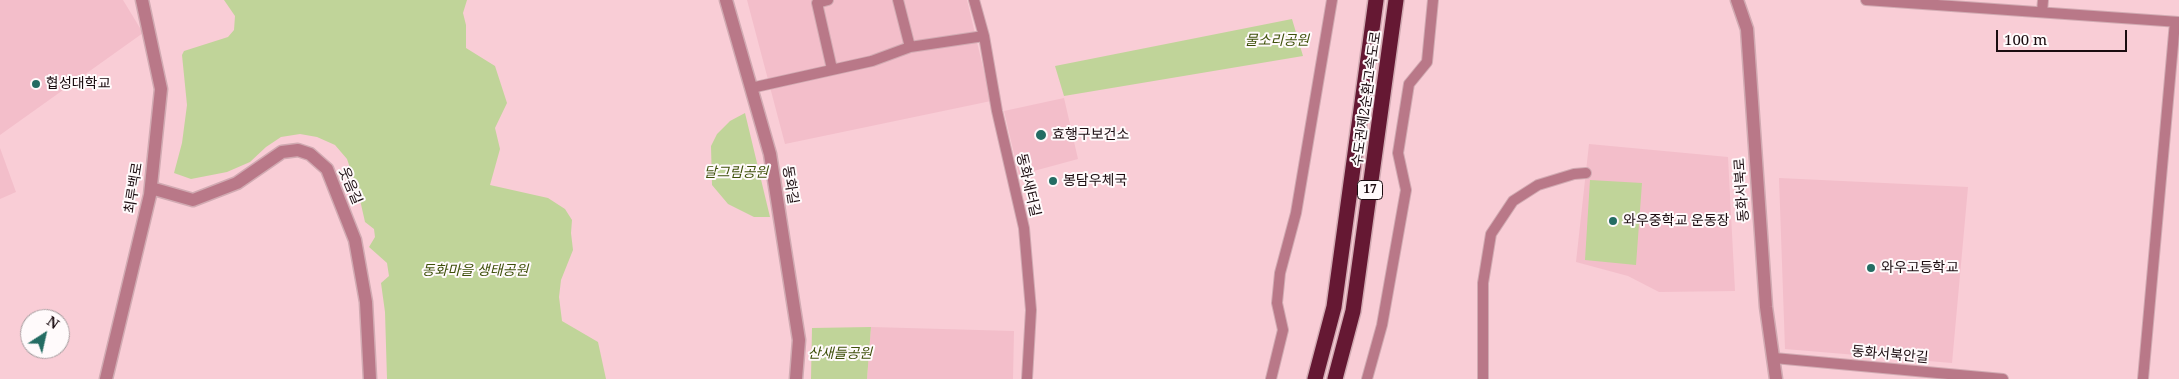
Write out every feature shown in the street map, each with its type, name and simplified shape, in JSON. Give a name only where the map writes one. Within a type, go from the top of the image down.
[{"type":"highway","name":"수도권제2순환고속도로","points":[[1315,379],[1334,307],[1376,0]]},
{"type":"highway","name":"수도권제2순환고속도로","points":[[1335,379],[1353,311],[1396,0]]},
{"type":"street","name":"최루백로","points":[[106,379],[151,188],[161,89],[142,0]]},
{"type":"street","name":"동화길","points":[[726,0],[770,154],[799,340],[796,379]]},
{"type":"street","points":[[828,0],[817,3],[832,69]]},
{"type":"street","points":[[898,0],[910,48]]},
{"type":"street","name":"동화새터길","points":[[974,0],[984,36],[997,111],[1024,228],[1031,310],[1026,379]]},
{"type":"street","points":[[1271,379],[1283,330],[1277,303],[1280,273],[1296,213],[1332,0]]},
{"type":"street","points":[[1367,379],[1382,325],[1406,190],[1398,153],[1410,84],[1427,62],[1433,0]]},
{"type":"street","name":"동화서북로","points":[[1738,0],[1747,29],[1766,307],[1776,379]]},
{"type":"street","points":[[1866,0],[2177,22],[2143,379]]},
{"type":"street","points":[[2042,12],[2043,0]]},
{"type":"street","points":[[751,88],[872,61],[910,48],[984,36]]},
{"type":"street","name":"웃음길","points":[[151,188],[193,200],[237,183],[282,152],[298,150],[310,154],[327,169],[355,240],[366,302],[370,379]]},
{"type":"street","points":[[1483,379],[1483,283],[1490,234],[1513,201],[1538,185],[1574,174],[1586,173]]},
{"type":"street","name":"동화서북안길","points":[[1774,358],[2003,379]]},
{"type":"shaded area","name":"협성대학교","points":[[0,0],[123,0],[143,33],[0,135]]},
{"type":"shaded area","points":[[747,0],[967,0],[991,101],[785,144]]},
{"type":"shaded area","name":"효행구보건소","points":[[1064,98],[1078,159],[1019,175],[1004,111]]},
{"type":"shaded area","points":[[1589,144],[1728,157],[1735,291],[1659,292],[1628,276],[1576,262]]},
{"type":"shaded area","points":[[0,148],[16,192],[0,199]]},
{"type":"shaded area","name":"와우고등학교","points":[[1779,178],[1968,187],[1952,363],[1785,349]]},
{"type":"shaded area","points":[[871,327],[1014,331],[1013,379],[867,379]]},
{"type":"green space","name":"동화마을 생태공원","points":[[224,0],[467,0],[463,13],[466,25],[466,48],[495,66],[507,103],[495,128],[500,149],[490,185],[548,198],[565,209],[572,220],[573,250],[561,280],[559,297],[562,321],[598,342],[606,379],[387,379],[385,312],[381,283],[389,276],[387,263],[369,247],[375,237],[374,229],[365,222],[358,191],[347,159],[335,145],[317,137],[300,134],[281,137],[266,147],[250,162],[227,172],[191,179],[174,173],[182,143],[187,105],[182,55],[184,51],[228,37],[234,30],[235,16]]},
{"type":"green space","name":"물소리공원","points":[[1292,19],[1303,56],[1064,96],[1055,66]]},
{"type":"green space","name":"달그림공원","points":[[745,113],[770,217],[754,217],[728,204],[712,185],[711,146],[717,134],[730,121]]},
{"type":"green space","name":"와우중학교 운동장","points":[[1590,180],[1642,183],[1636,265],[1585,260]]},
{"type":"green space","name":"산새들공원","points":[[871,327],[867,379],[811,379],[812,328]]},
{"type":"place","name":"협성대학교","points":[[36,84]]},
{"type":"place","name":"효행구보건소","points":[[1041,135]]},
{"type":"place","name":"봉담우체국","points":[[1053,181]]},
{"type":"place","name":"와우중학교 운동장","points":[[1613,221]]},
{"type":"place","name":"와우고등학교","points":[[1871,268]]}]
